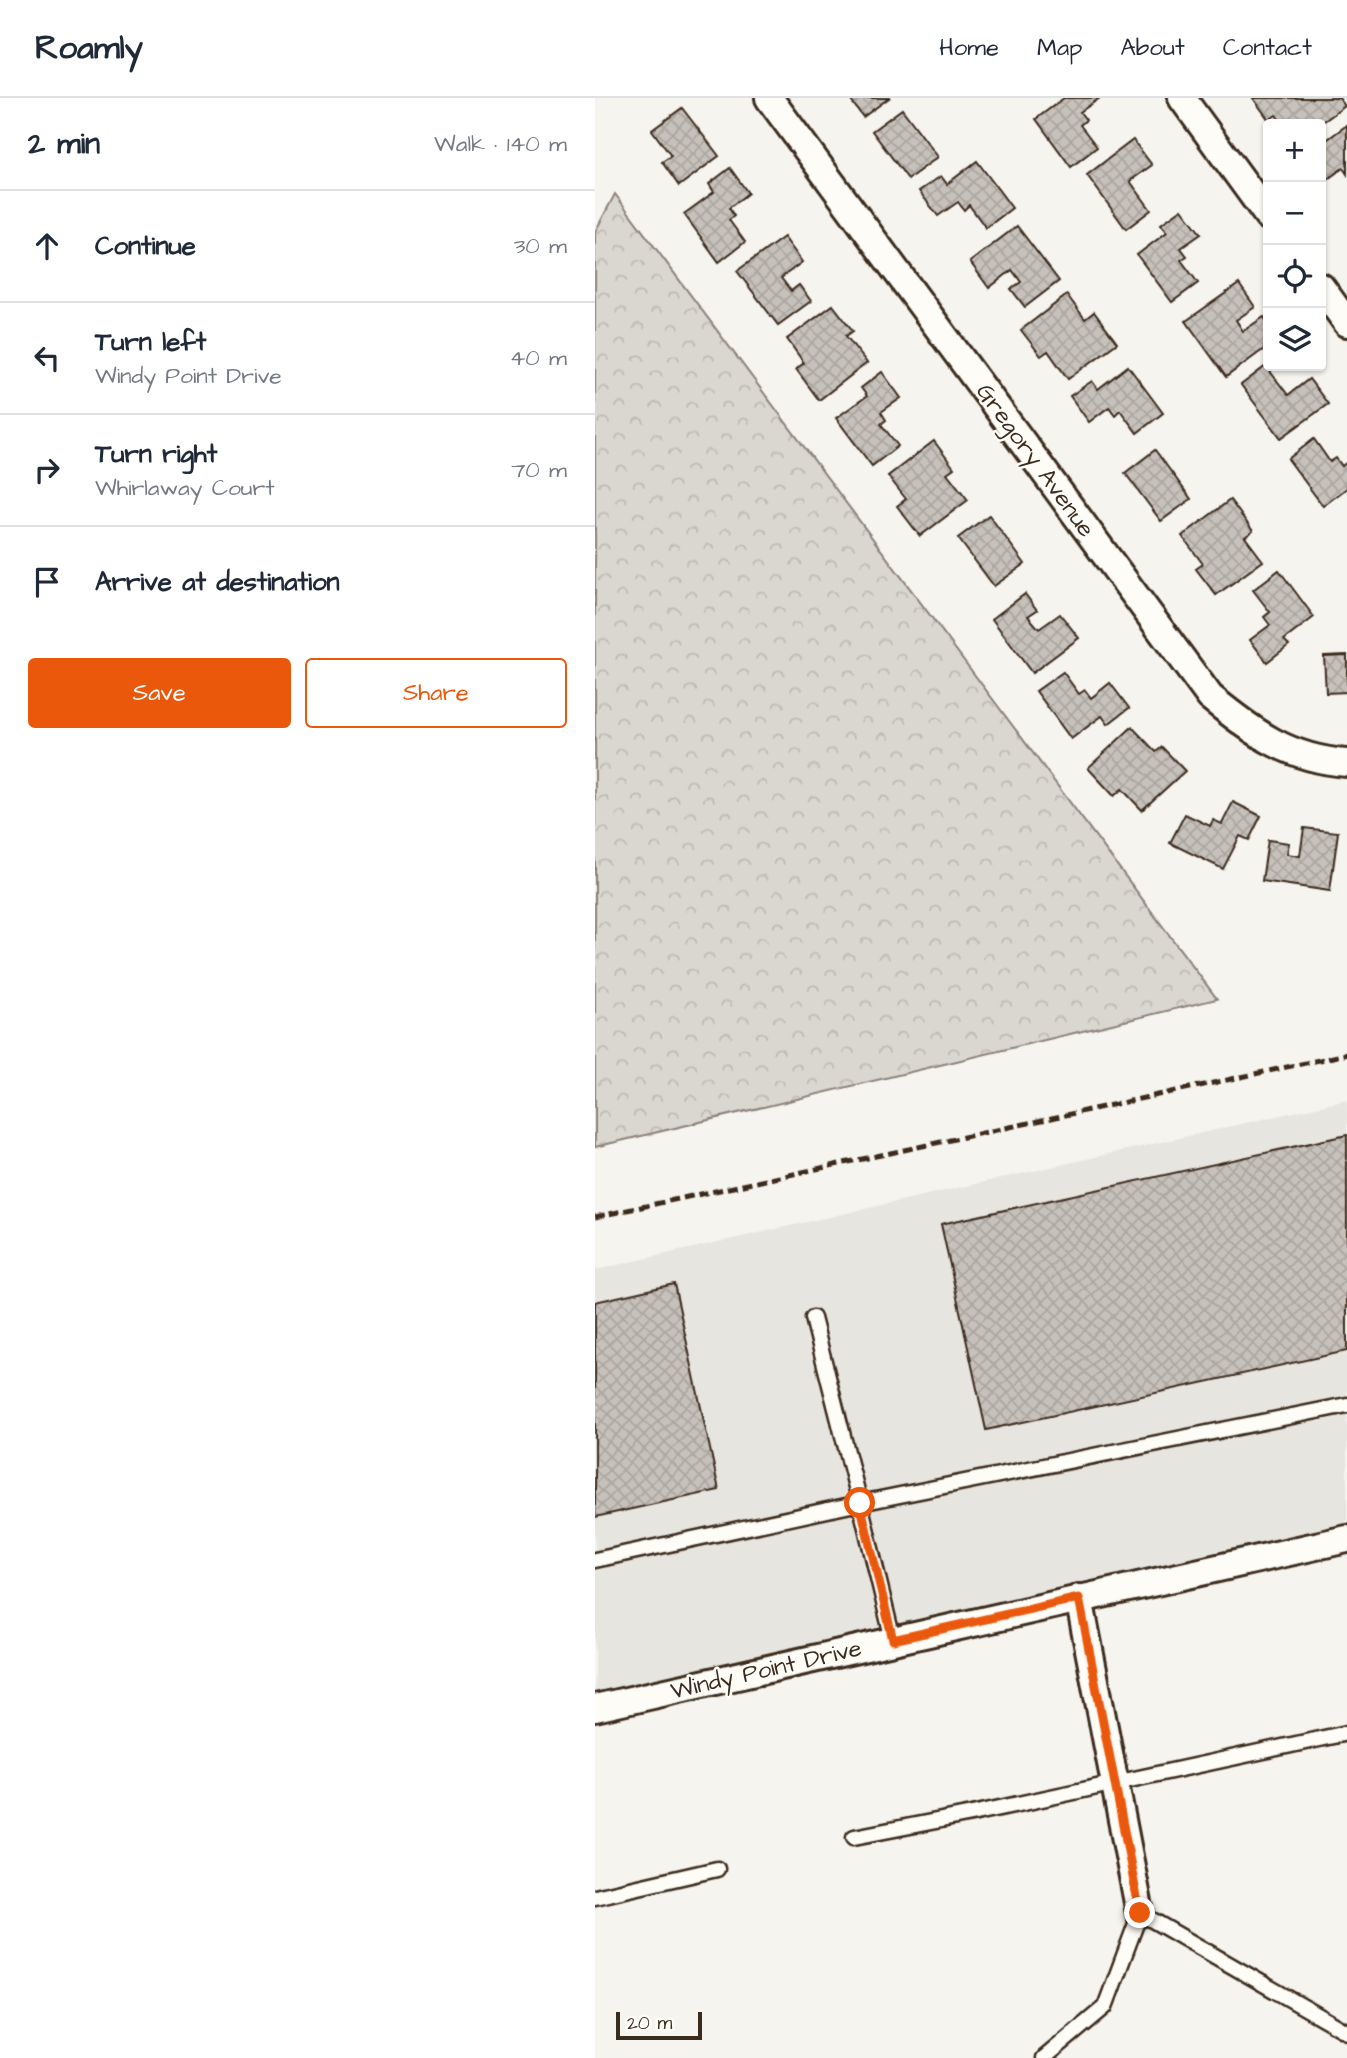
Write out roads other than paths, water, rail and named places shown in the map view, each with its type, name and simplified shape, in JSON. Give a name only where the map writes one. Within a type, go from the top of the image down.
[{"type":"street","name":"Gregory Avenue","points":[[769,98],[1210,697],[1250,729],[1279,746],[1321,759],[1347,763]]},
{"type":"street","points":[[1182,98],[1263,209]]},
{"type":"street","points":[[1326,294],[1347,323]]},
{"type":"street","name":"Windy Point Drive","points":[[595,1708],[1347,1539]]},
{"type":"street","points":[[1079,1598],[1140,1913]]},
{"type":"lane","points":[[813,1318],[893,1640]]},
{"type":"lane","points":[[595,1560],[860,1503],[1347,1405]]},
{"type":"lane","points":[[854,1837],[1347,1733]]},
{"type":"lane","points":[[595,1897],[717,1869]]},
{"type":"lane","points":[[1044,2058],[1105,2007],[1140,1913],[1347,2032]]},
{"type":"railway","points":[[595,1217],[1347,1054]]}]
